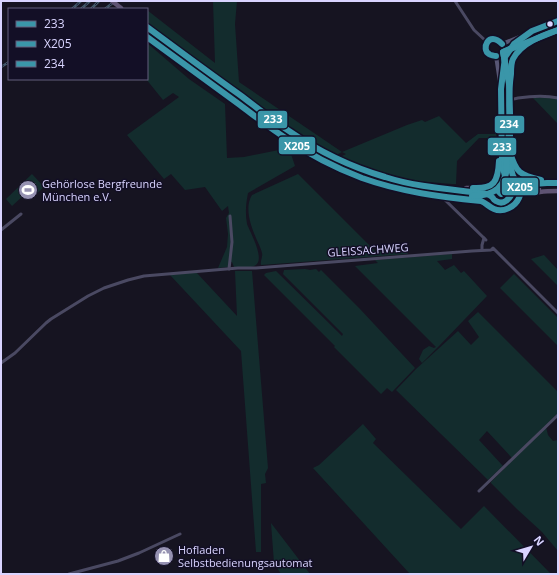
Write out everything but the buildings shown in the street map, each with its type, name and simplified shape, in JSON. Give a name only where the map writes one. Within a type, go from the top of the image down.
[{"type":"main road","points":[[112,1],[122,8]]},
{"type":"main road","points":[[148,28],[290,132],[326,154],[366,172],[420,185],[483,193],[491,196],[497,202],[506,202],[509,199],[512,195],[512,186]]},
{"type":"main road","points":[[446,189],[479,188],[490,186],[495,181],[502,179],[506,180],[512,186],[558,191]]},
{"type":"main road","points":[[490,186],[491,196]]},
{"type":"main road","points":[[512,195],[522,192],[540,192],[542,190]]},
{"type":"street","points":[[455,1],[474,30],[487,42]]},
{"type":"street","points":[[502,44],[558,21]]},
{"type":"street","points":[[501,90],[504,62],[508,52],[514,44],[532,31]]},
{"type":"street","points":[[491,39],[499,40],[503,46],[502,52],[499,56],[491,56],[487,52],[487,42],[491,39]]},
{"type":"street","points":[[496,56],[502,101],[502,164],[506,180]]},
{"type":"street","points":[[502,101],[541,96],[558,98]]},
{"type":"street","points":[[495,181],[499,167],[501,130]]},
{"type":"street","points":[[502,154],[507,170],[516,180],[542,190]]},
{"type":"street","points":[[322,163],[363,179],[402,190],[443,198],[485,239],[482,250]]},
{"type":"street","points":[[1,230],[21,214]]},
{"type":"street","points":[[229,269],[232,242],[230,216]]},
{"type":"street","name":"GLEISSACHWEG","points":[[1,363],[15,353],[51,319],[88,296],[104,288],[144,276],[490,250],[493,248],[558,313]]},
{"type":"street","points":[[479,491],[558,415]]},
{"type":"street","points":[[69,574],[118,561],[180,534]]},
{"type":"green space","points":[[213,1],[237,1],[235,24],[239,82],[342,152],[336,155],[291,130],[148,25],[148,11],[215,63]]},
{"type":"green space","points":[[148,44],[189,79],[225,104],[227,158],[244,157],[289,148],[295,166],[248,193],[246,216],[247,224],[258,251],[259,257],[256,265],[248,267],[234,267],[232,262],[229,262],[228,267],[218,268],[227,247],[228,234],[226,218],[229,213],[228,206],[222,211],[205,187],[185,190],[171,174],[164,179],[127,135],[179,97],[173,93],[163,100],[147,80]]},
{"type":"green space","points":[[550,97],[558,99],[558,124],[533,98]]},
{"type":"green space","points":[[439,116],[466,143],[478,134],[496,134],[497,138],[479,138],[457,161],[456,184],[406,180],[382,175],[340,157],[346,154],[342,152],[407,125],[422,120],[425,122]]},
{"type":"green space","name":"Gehörlose Bergfreunde München e.V.","points":[[32,174],[44,187],[31,199],[25,194],[12,206],[6,199]]},
{"type":"green space","points":[[298,174],[376,252],[404,249],[408,254],[261,265],[262,253],[252,228],[248,211],[252,195]]},
{"type":"green space","points":[[501,183],[507,185],[509,191],[507,197],[501,199],[495,197],[493,191],[495,185]]},
{"type":"green space","points":[[452,254],[452,259],[437,261],[445,270],[454,265],[461,273],[464,271],[487,296],[422,363],[419,359],[423,350],[429,346],[434,348],[436,347],[355,266],[378,263],[375,260]]},
{"type":"green space","points":[[544,255],[558,270],[558,286],[531,259]]},
{"type":"green space","points":[[316,269],[319,272],[321,270],[415,368],[392,392],[387,388],[381,394],[264,275],[266,273],[276,271],[342,336],[343,334],[283,274],[284,270]]},
{"type":"green space","points":[[235,271],[252,271],[268,468],[265,474],[266,483],[261,484],[261,552],[256,552],[241,351],[170,275],[196,272],[237,316]]},
{"type":"green space","points":[[514,274],[558,318],[558,346],[500,288]]},
{"type":"green space","points":[[478,312],[558,392],[558,413],[512,458],[487,431],[479,440],[503,466],[488,480],[396,390],[416,369],[458,331],[471,345],[479,337],[468,321]]},
{"type":"green space","points":[[363,424],[376,439],[373,443],[461,529],[484,506],[551,574],[410,574],[313,468],[319,465]]},
{"type":"green space","points":[[546,427],[548,435],[553,441],[558,440],[558,551],[542,532],[491,483]]},
{"type":"green space","points":[[271,523],[310,574],[281,574],[274,563]]},
{"type":"railway","points":[[73,8],[81,1]]},
{"type":"railway","points":[[82,8],[90,1]]},
{"type":"railway","points":[[92,8],[99,1]]},
{"type":"railway","points":[[106,8],[115,1]]},
{"type":"railway","points":[[1,67],[8,63]]},
{"type":"transit line","name":"233","points":[[148,28],[270,118],[311,145],[335,158],[372,173],[408,183],[485,193],[502,203],[511,196],[513,190],[506,180],[502,164],[501,89],[505,57],[514,44],[532,31],[558,21]]},
{"type":"transit line","name":"X205","points":[[148,38],[275,131],[314,156],[362,178],[391,187],[436,196],[481,201],[494,209],[505,210],[515,204],[521,191],[520,186],[513,176],[510,165],[509,96],[512,61],[521,48],[539,37],[558,30]]},
{"type":"transit line","name":"234","points":[[558,30],[503,52],[509,84],[510,114],[506,173],[504,183],[498,191],[501,194],[518,185],[558,183]]},
{"type":"transit line","name":"233","points":[[496,56],[487,52],[487,42],[493,39],[502,44]]},
{"type":"transit line","name":"X205","points":[[507,73],[503,52],[521,44]]},
{"type":"transit line","name":"234","points":[[510,152],[514,165],[520,172],[541,180]]},
{"type":"transit line","name":"233","points":[[473,188],[486,187],[494,183],[499,161]]},
{"type":"transit line","name":"X205","points":[[472,196],[487,194],[498,188],[502,184],[507,163]]},
{"type":"place","name":"Gehörlose Bergfreunde München e.V.","points":[[28,190]]},
{"type":"place","name":"Hofladen Selbstbedienungsautomat","points":[[164,556]]}]
